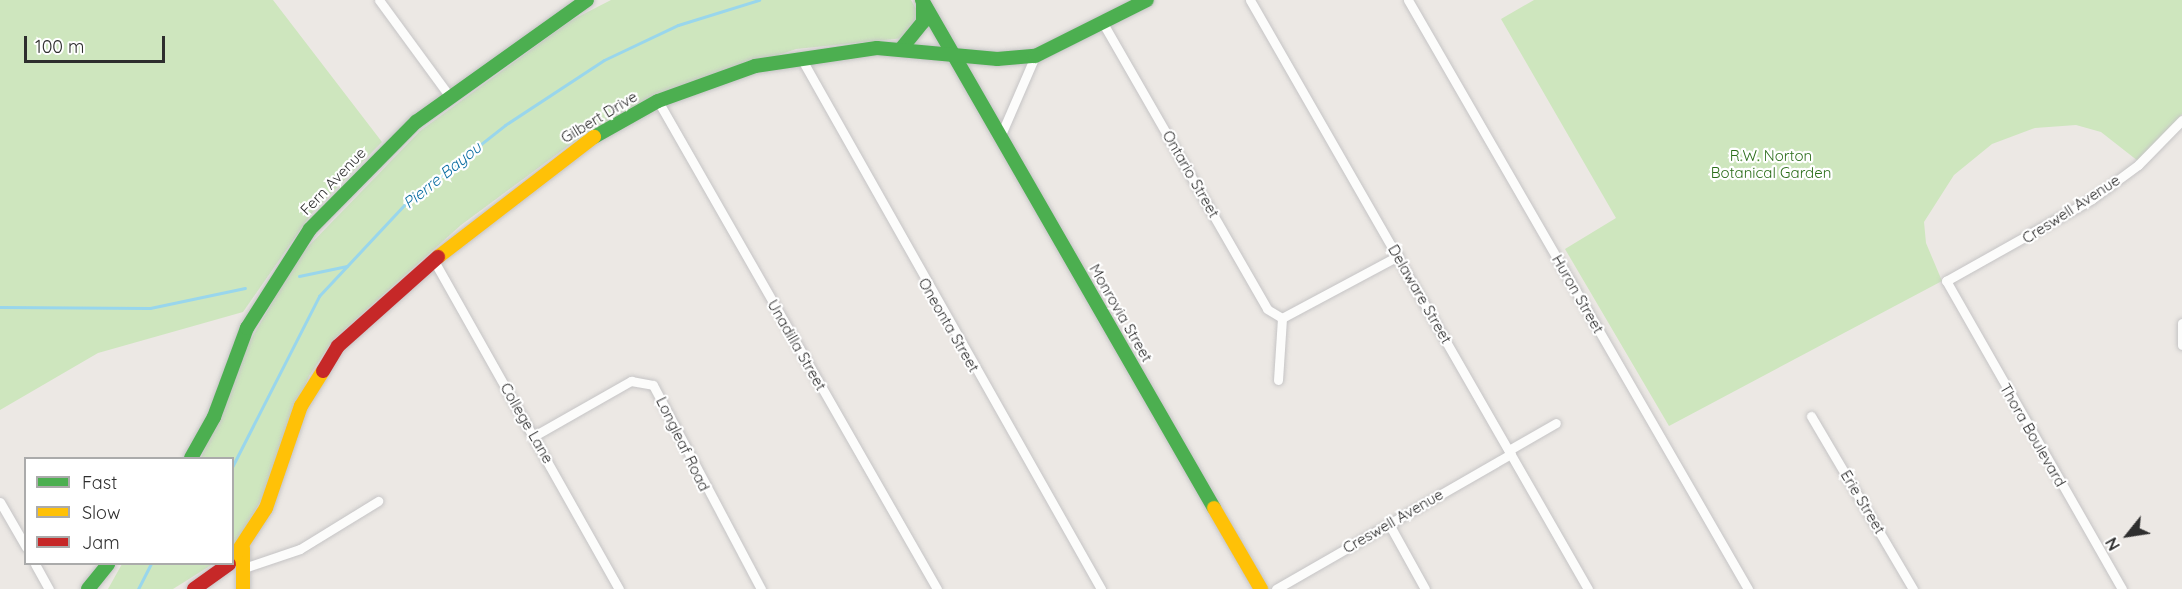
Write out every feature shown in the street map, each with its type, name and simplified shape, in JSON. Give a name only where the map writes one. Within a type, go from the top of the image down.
[{"type":"street","points":[[379,0],[450,97]]},
{"type":"street","name":"Fern Avenue","points":[[192,457],[214,417],[247,328],[287,259],[394,143],[450,97],[587,0]]},
{"type":"street","points":[[901,48],[923,22],[922,0]]},
{"type":"street","name":"Monrovia Street","points":[[922,0],[1261,589]]},
{"type":"street","name":"Gilbert Drive","points":[[234,564],[275,489],[301,406],[322,366],[352,331],[433,259],[571,152],[657,101],[755,66],[801,58],[901,48],[951,53],[1035,56],[1104,25],[1148,0]]},
{"type":"street","name":"Delaware Street","points":[[1250,0],[1588,589]]},
{"type":"street","name":"Huron Street","points":[[1408,0],[1748,589]]},
{"type":"street","name":"Ontario Street","points":[[1104,25],[1267,309],[1282,318]]},
{"type":"street","points":[[1000,137],[1035,56]]},
{"type":"street","name":"Oneonta Street","points":[[801,58],[1101,589]]},
{"type":"street","name":"Unadilla Street","points":[[657,101],[937,589]]},
{"type":"street","name":"Creswell Avenue","points":[[1946,280],[2092,199],[2138,165],[2182,120]]},
{"type":"street","points":[[1278,380],[1282,318],[1398,256]]},
{"type":"street","name":"College Lane","points":[[433,259],[619,589]]},
{"type":"street","name":"Thora Boulevard","points":[[1946,280],[2122,589]]},
{"type":"street","points":[[2180,326],[2182,345]]},
{"type":"street","name":"Longleaf Road","points":[[534,436],[631,381],[653,385],[761,589]]},
{"type":"street","name":"Erie Street","points":[[1811,416],[1913,589]]},
{"type":"street","name":"Creswell Avenue","points":[[1276,589],[1557,423]]},
{"type":"street","points":[[243,589],[234,564],[300,549],[378,501]]},
{"type":"street","points":[[0,502],[24,544]]},
{"type":"street","points":[[1389,524],[1425,589]]},
{"type":"street","points":[[36,565],[49,589]]},
{"type":"street","points":[[88,589],[107,565]]},
{"type":"street","points":[[194,589],[232,565]]},
{"type":"green space","points":[[0,0],[273,0],[382,142],[312,213],[243,312],[98,353],[0,410]]},
{"type":"green space","points":[[611,0],[911,0],[919,14],[904,38],[796,49],[640,103],[572,143],[461,225],[333,340],[309,376],[262,499],[234,546],[234,457],[201,457],[247,346],[299,256],[420,131],[570,21]]},
{"type":"green space","name":"R.W. Norton Botanical Garden","points":[[1534,0],[2182,0],[2182,114],[2138,161],[2101,132],[2076,125],[2035,128],[1992,144],[1954,175],[1924,222],[1926,243],[1942,281],[1669,426],[1565,249],[1616,218],[1501,19]]},
{"type":"green space","points":[[121,565],[211,565],[173,589],[108,589]]},
{"type":"waterway","name":"Pierre Bayou","points":[[234,463],[319,296],[406,203],[505,125],[604,60],[678,25],[759,0]]},
{"type":"waterway","points":[[299,276],[347,266]]},
{"type":"waterway","points":[[0,307],[150,308],[245,288]]},
{"type":"waterway","name":"Pierre Bayou","points":[[138,589],[150,565]]},
{"type":"traffic: fast","points":[[192,457],[214,417],[247,328],[310,229],[416,122],[587,0]]},
{"type":"traffic: fast","points":[[922,0],[1214,508]]},
{"type":"traffic: fast","points":[[594,137],[658,101],[755,66],[877,48],[997,59],[1035,56],[1147,0]]},
{"type":"traffic: fast","points":[[901,49],[923,22],[923,3]]},
{"type":"traffic: fast","points":[[88,589],[107,565]]},
{"type":"traffic: slow","points":[[438,257],[594,137]]},
{"type":"traffic: slow","points":[[234,557],[266,508],[301,406],[323,371]]},
{"type":"traffic: slow","points":[[1214,508],[1261,589]]},
{"type":"traffic: slow","points":[[243,548],[243,589]]},
{"type":"traffic: jam","points":[[323,371],[338,346],[438,257]]},
{"type":"traffic: jam","points":[[194,589],[228,565]]}]
